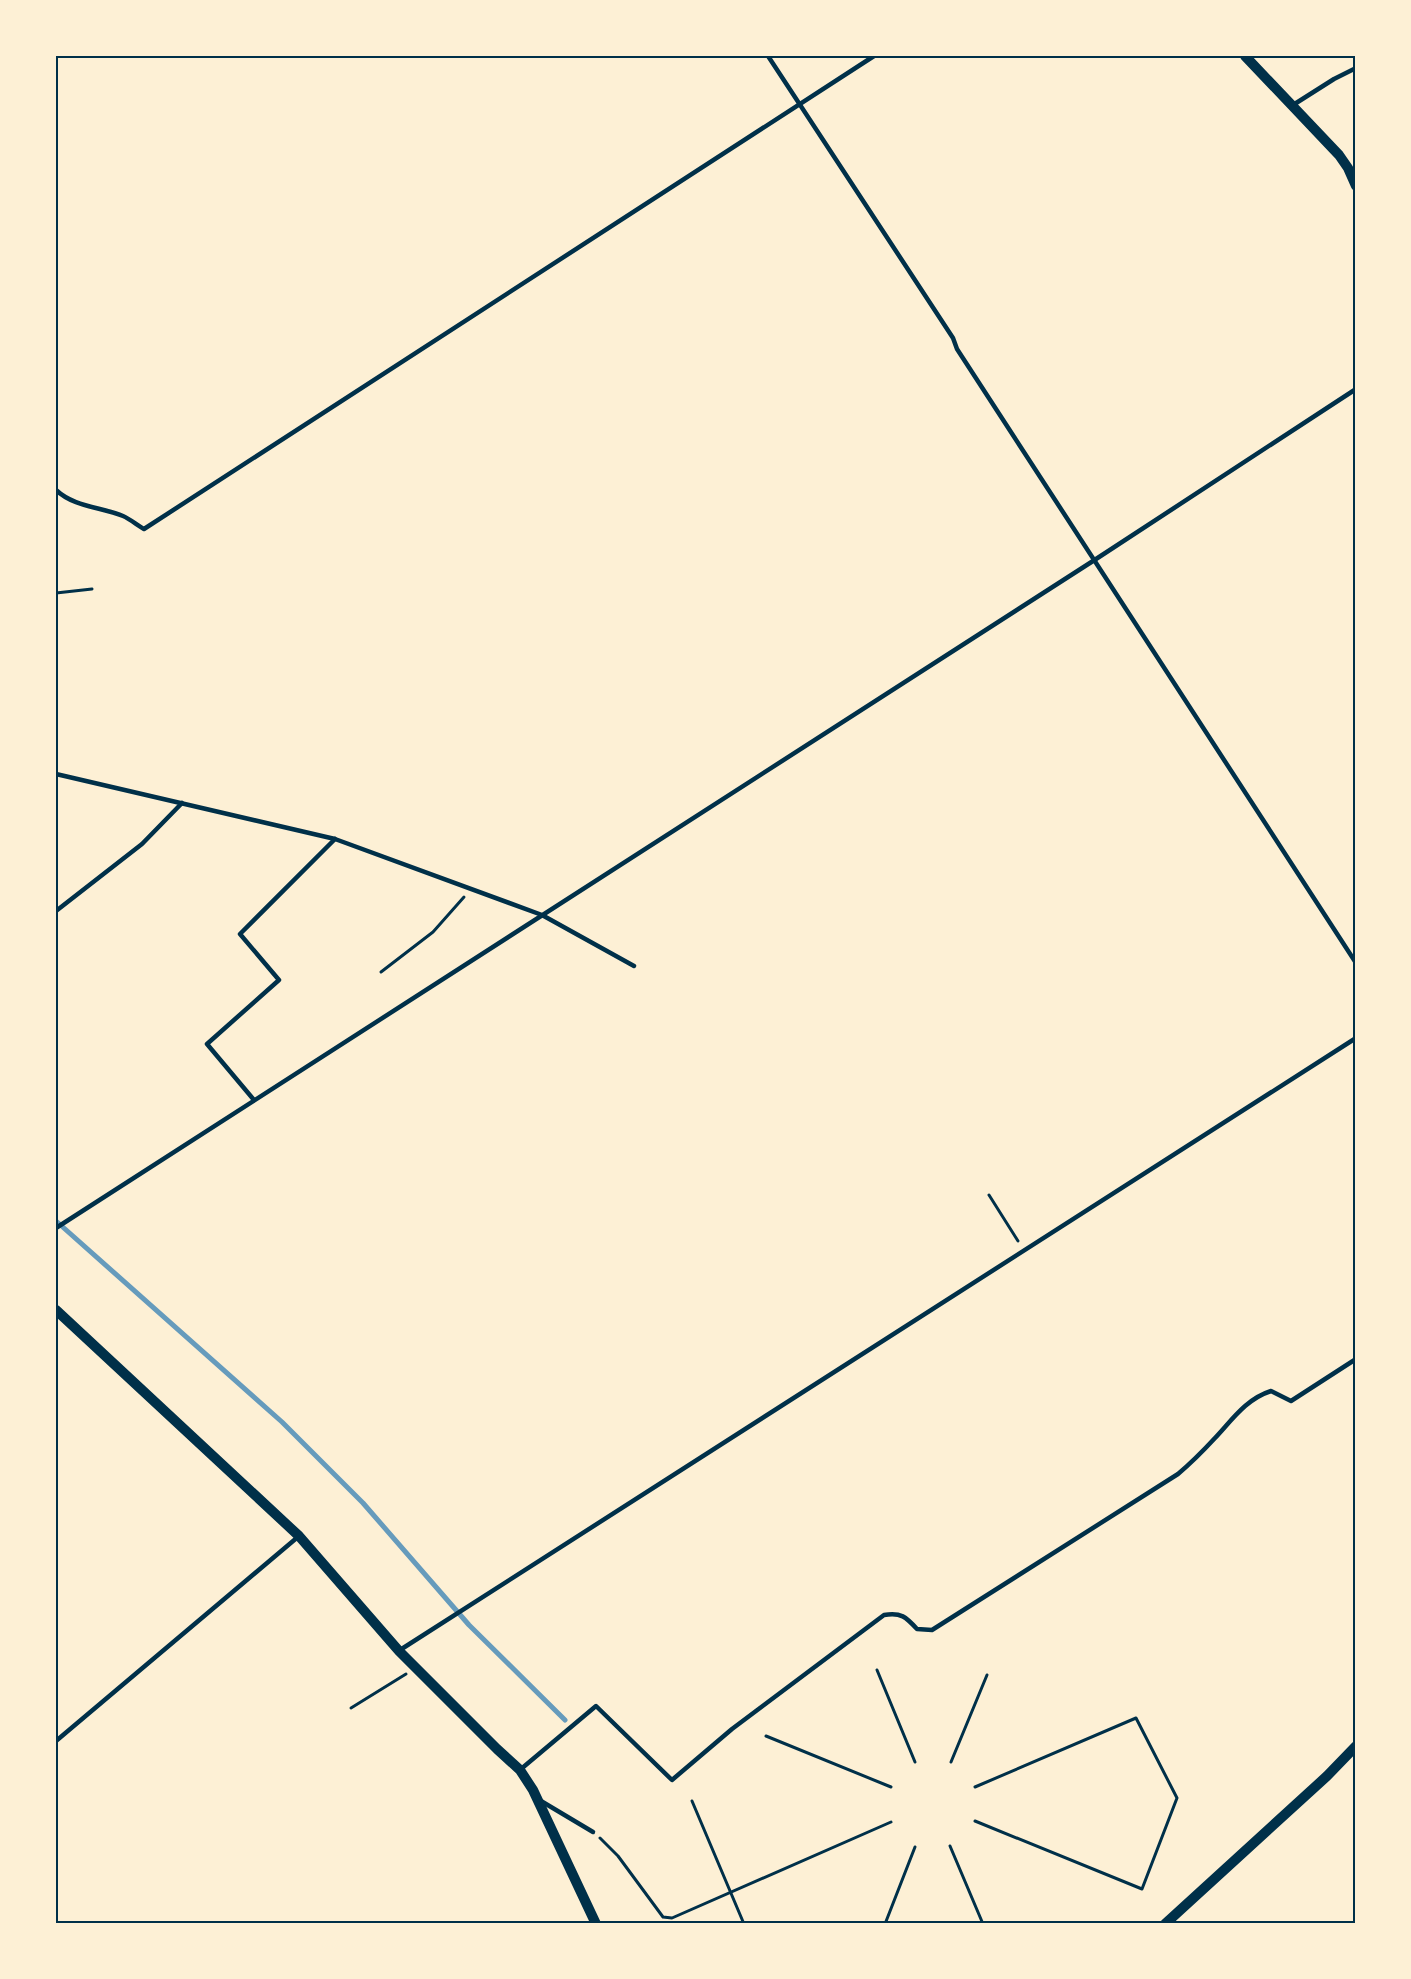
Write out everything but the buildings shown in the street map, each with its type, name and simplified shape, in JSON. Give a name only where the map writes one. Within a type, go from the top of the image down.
[{"type":"street","points":[[1245,56],[1339,154],[1356,186]]},
{"type":"street","points":[[56,1310],[299,1536],[399,1651],[520,1770],[537,1799],[596,1923]]},
{"type":"street","points":[[1165,1923],[1328,1776],[1356,1746]]},
{"type":"lane","points":[[768,56],[954,338],[957,349],[1356,963]]},
{"type":"lane","points":[[56,490],[85,506],[124,516],[144,529],[873,56]]},
{"type":"lane","points":[[1293,105],[1356,68]]},
{"type":"lane","points":[[56,1228],[1094,561],[1356,389]]},
{"type":"lane","points":[[56,774],[335,839],[542,915],[634,966]]},
{"type":"lane","points":[[56,911],[142,844],[182,803]]},
{"type":"lane","points":[[254,1100],[207,1044],[279,980],[240,934],[335,839]]},
{"type":"lane","points":[[1356,911],[1356,917]]},
{"type":"lane","points":[[399,1651],[1356,1038]]},
{"type":"lane","points":[[520,1770],[596,1706],[672,1780],[732,1729],[884,1615],[894,1613],[904,1615],[917,1629],[932,1630],[1178,1474],[1197,1457],[1237,1412],[1260,1394],[1271,1391],[1291,1401],[1356,1359]]},
{"type":"lane","points":[[56,1741],[299,1536]]},
{"type":"lane","points":[[537,1799],[593,1832]]},
{"type":"path","points":[[56,593],[92,589]]},
{"type":"path","points":[[381,972],[433,932],[471,890]]},
{"type":"path","points":[[989,1195],[1024,1250]]},
{"type":"path","points":[[351,1708],[416,1668]]},
{"type":"path","points":[[877,1670],[915,1762]]},
{"type":"path","points":[[951,1762],[987,1675]]},
{"type":"path","points":[[975,1787],[1136,1718],[1177,1798],[1142,1889],[975,1821]]},
{"type":"path","points":[[766,1736],[891,1787]]},
{"type":"path","points":[[692,1801],[744,1923]]},
{"type":"path","points":[[593,1832],[618,1856],[663,1917],[672,1918],[891,1822]]},
{"type":"path","points":[[950,1846],[983,1923]]},
{"type":"path","points":[[885,1923],[915,1847]]},
{"type":"waterway","points":[[56,1221],[282,1422],[363,1503],[469,1625],[565,1720]]}]
